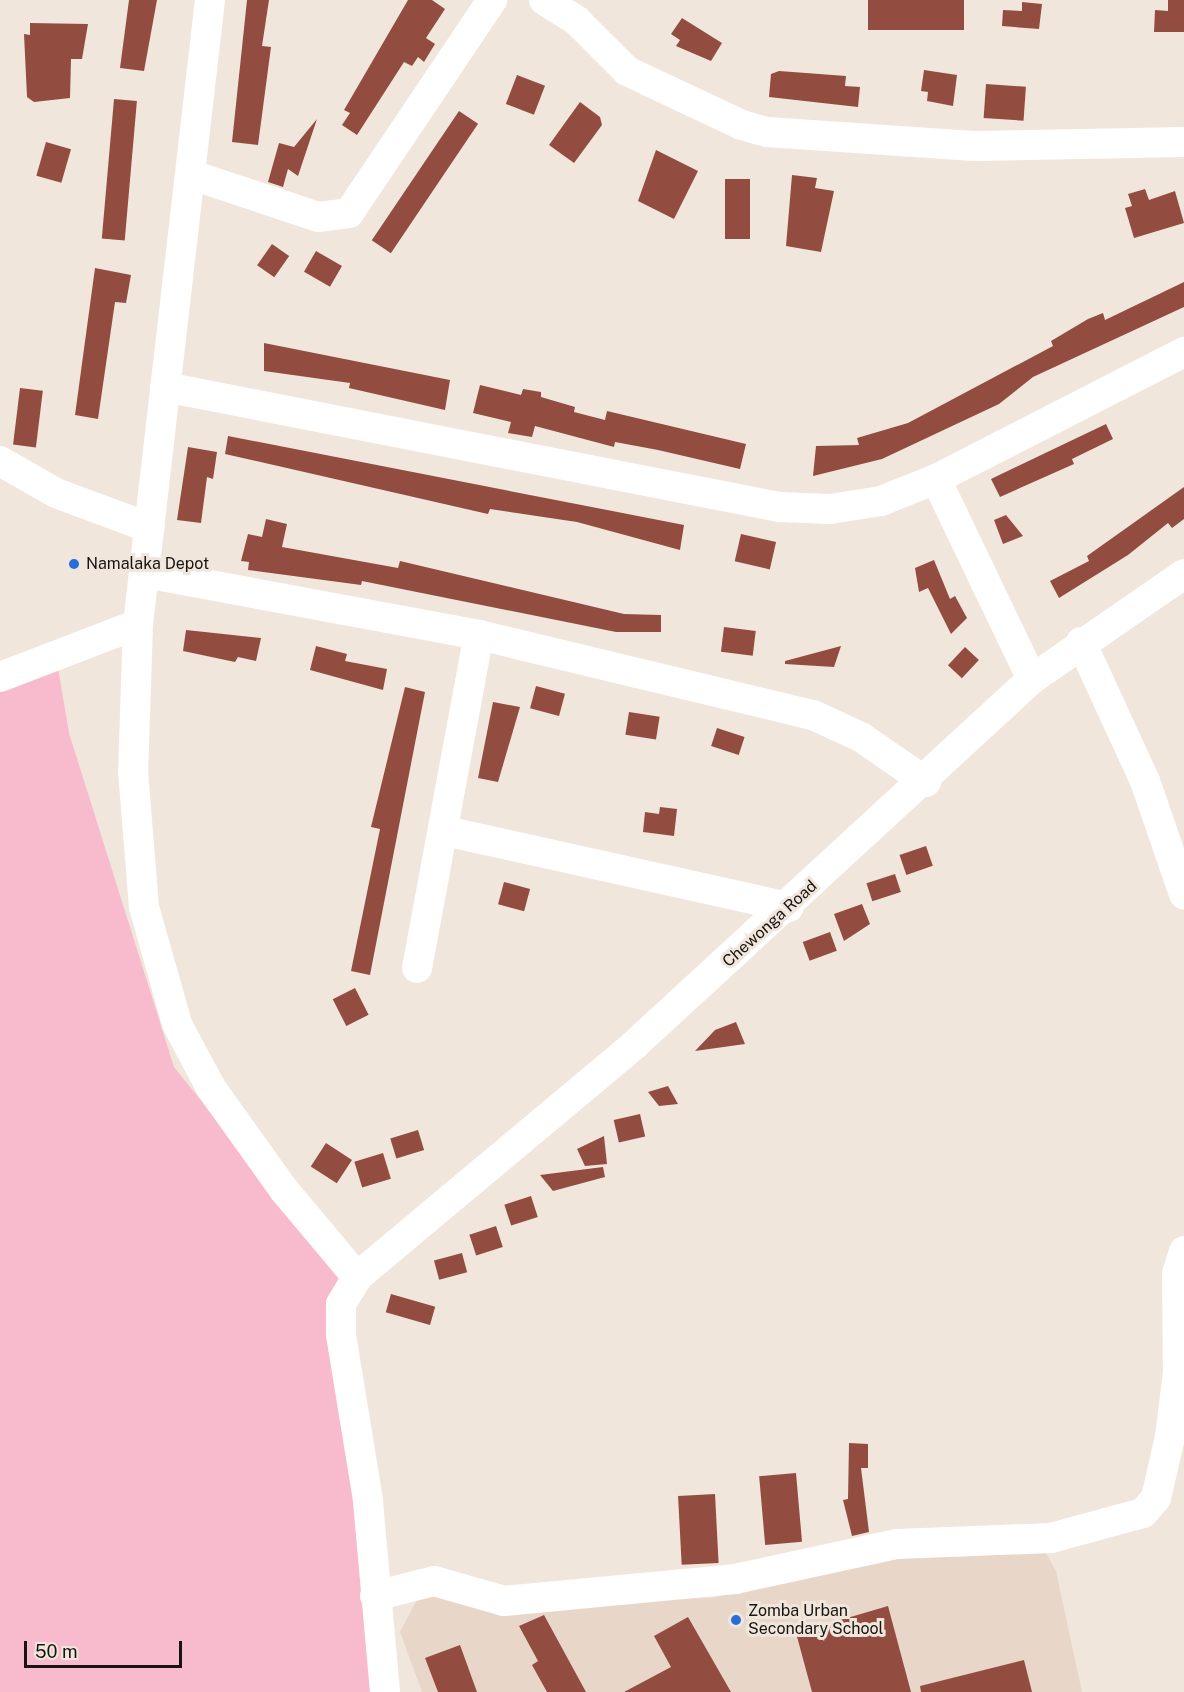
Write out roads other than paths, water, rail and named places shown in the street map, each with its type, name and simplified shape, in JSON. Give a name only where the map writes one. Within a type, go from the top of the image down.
[{"type":"street","points":[[210,0],[192,175],[138,624],[134,805],[144,907],[164,987],[211,1088],[284,1190],[357,1277]]},
{"type":"street","points":[[192,175],[318,217],[349,213],[492,0]]},
{"type":"street","points":[[544,0],[577,21],[627,71],[742,125],[767,132],[974,146],[1184,142]]},
{"type":"street","points":[[165,387],[779,507],[830,509],[880,501],[936,479],[1184,352]]},
{"type":"street","points":[[0,461],[56,493],[150,528]]},
{"type":"street","points":[[936,479],[1032,679]]},
{"type":"street","points":[[145,573],[479,635],[813,715],[854,733],[926,782]]},
{"type":"street","name":"Chewonga Road","points":[[385,1692],[368,1500],[341,1335],[341,1304],[357,1277],[789,907],[926,782],[1032,679],[1081,642],[1184,574]]},
{"type":"street","points":[[0,677],[138,624]]},
{"type":"street","points":[[417,968],[445,831],[479,635]]},
{"type":"street","points":[[1081,642],[1145,781],[1184,894]]},
{"type":"street","points":[[445,831],[789,907]]},
{"type":"street","points":[[375,1596],[434,1581],[504,1601],[735,1578],[897,1544],[1051,1538],[1143,1513],[1156,1498],[1167,1459],[1178,1372],[1177,1274],[1184,1251]]},
{"type":"place","name":"Namalaka Depot","points":[[74,564]]},
{"type":"place","name":"Zomba Urban Secondary School","points":[[736,1620]]}]
